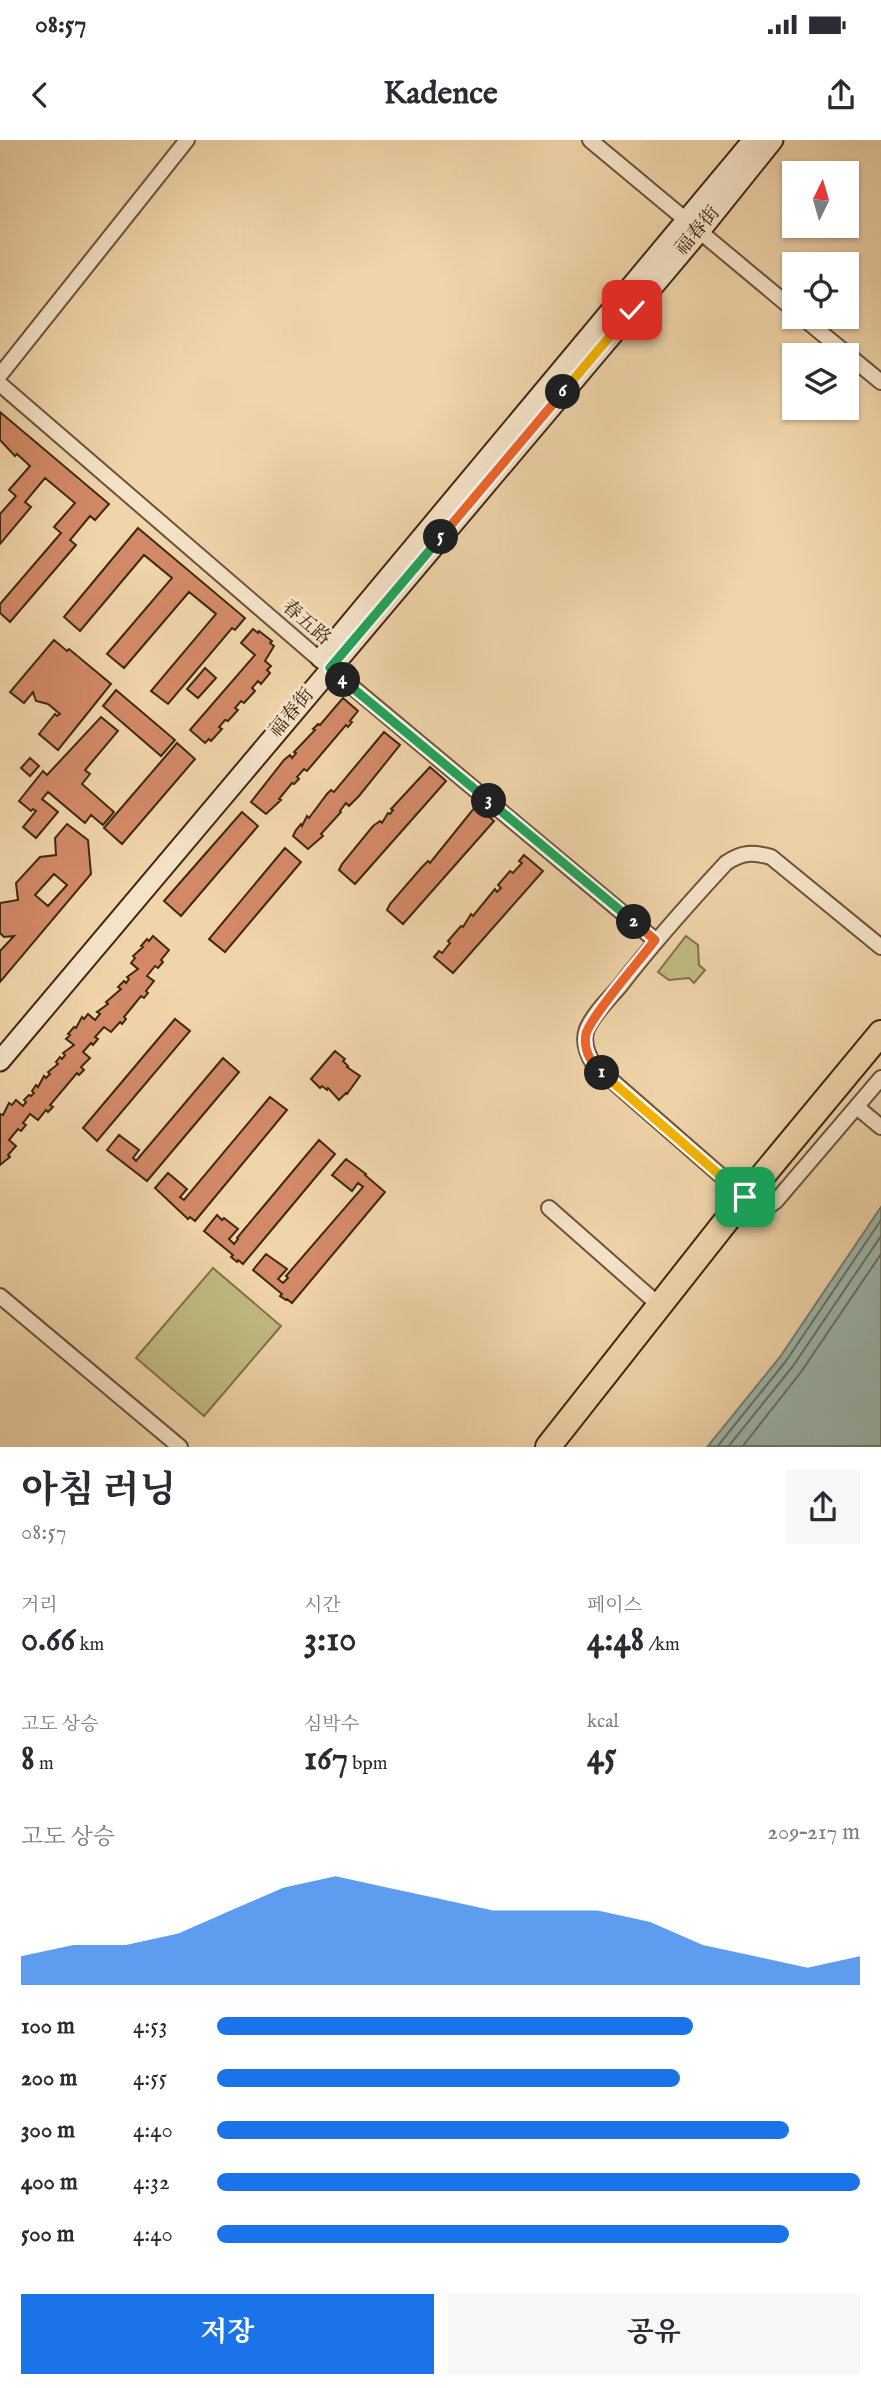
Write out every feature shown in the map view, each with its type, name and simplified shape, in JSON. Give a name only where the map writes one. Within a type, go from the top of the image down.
[{"type":"highway","points":[[548,1447],[745,1197],[881,1033]]},
{"type":"main road","name":"福春街","points":[[693,225],[753,140]]},
{"type":"main road","name":"福春街","points":[[0,1043],[325,664],[693,225],[773,140]]},
{"type":"main road","name":"福春街","points":[[0,1061],[325,664]]},
{"type":"street","points":[[0,375],[187,140]]},
{"type":"street","points":[[590,140],[782,300]]},
{"type":"street","points":[[816,329],[881,383]]},
{"type":"street","name":"春五路","points":[[0,384],[325,664],[655,940]]},
{"type":"street","points":[[881,947],[771,857],[756,852],[738,855],[726,863],[655,940],[587,1031],[587,1054],[594,1065],[758,1208],[765,1209],[776,1201],[881,1078]]},
{"type":"street","points":[[858,1108],[881,1127]]},
{"type":"street","points":[[549,1208],[659,1305]]},
{"type":"street","points":[[0,1296],[180,1447]]},
{"type":"shaded area","points":[[686,936],[698,945],[699,965],[705,970],[694,983],[689,978],[669,980],[658,972]]},
{"type":"shaded area","points":[[213,1268],[281,1326],[204,1416],[136,1358]]},
{"type":"water","points":[[881,1207],[881,1446],[708,1446],[780,1357]]},
{"type":"building","points":[[0,412],[109,504],[95,520],[90,516],[70,540],[76,545],[10,622],[0,613],[0,604],[61,533],[54,527],[75,503],[45,478],[25,502],[31,507],[0,544],[0,514],[16,496],[9,490],[30,466],[17,454],[15,456],[0,440]]},
{"type":"building","points":[[138,528],[245,618],[235,630],[232,628],[168,704],[151,691],[216,614],[189,592],[124,668],[107,654],[172,578],[144,555],[80,631],[64,617]]},
{"type":"building","points":[[253,629],[272,641],[270,643],[274,646],[265,661],[271,666],[267,670],[270,673],[261,684],[258,681],[252,688],[255,691],[244,703],[241,701],[235,708],[238,710],[219,727],[222,729],[211,741],[209,739],[205,743],[190,730],[255,655],[241,643]]},
{"type":"building","points":[[54,640],[111,684],[58,750],[39,734],[55,714],[60,714],[48,704],[36,701],[33,692],[24,703],[10,692]]},
{"type":"building","points":[[205,668],[216,678],[198,698],[187,689]]},
{"type":"building","points":[[116,690],[175,740],[161,756],[103,706]]},
{"type":"building","points":[[343,698],[358,711],[350,721],[352,722],[348,727],[346,725],[307,771],[304,769],[297,777],[299,779],[292,783],[279,799],[281,800],[266,814],[251,802],[284,760],[290,755],[292,758],[296,753],[294,752],[315,730],[313,729],[320,725]]},
{"type":"building","points":[[101,717],[118,731],[85,770],[90,774],[82,784],[114,812],[103,825],[91,815],[85,823],[48,792],[42,799],[58,812],[36,838],[23,827],[36,811],[31,811],[19,801],[43,771],[47,775]]},
{"type":"building","points":[[384,732],[400,745],[359,796],[349,806],[346,803],[321,834],[323,836],[308,849],[293,836],[296,830],[331,790],[334,792]]},
{"type":"building","points":[[177,743],[195,759],[122,844],[104,828]]},
{"type":"building","points":[[30,758],[39,766],[30,776],[21,768]]},
{"type":"building","points":[[430,767],[446,781],[355,884],[339,870],[342,864],[373,826],[380,821],[382,823],[393,810],[391,809]]},
{"type":"building","points":[[475,807],[494,821],[403,924],[387,910],[390,904],[422,867],[428,861],[430,863]]},
{"type":"building","points":[[242,812],[258,826],[181,916],[164,901]]},
{"type":"building","points":[[67,824],[88,840],[91,874],[0,982],[0,951],[14,936],[4,937],[0,933],[0,903],[18,900],[16,883],[40,857],[56,855],[55,838]],"holes":[[[54,874],[67,885],[48,906],[35,895]]]},
{"type":"building","points":[[285,848],[301,862],[225,952],[209,939]]},
{"type":"building","points":[[524,855],[543,871],[453,973],[434,957],[439,951],[442,953],[450,943],[448,941],[495,889],[497,892],[501,888],[498,885],[510,871],[513,873],[522,863],[519,861]]},
{"type":"building","points":[[153,936],[169,950],[158,968],[155,966],[147,976],[154,981],[146,991],[148,993],[144,998],[141,996],[124,1017],[126,1019],[122,1024],[120,1022],[111,1032],[104,1027],[95,1037],[98,1039],[83,1052],[90,1058],[81,1067],[84,1070],[79,1075],[77,1073],[50,1105],[53,1107],[48,1112],[46,1110],[38,1120],[30,1114],[23,1123],[26,1125],[21,1131],[18,1129],[9,1140],[16,1146],[8,1155],[10,1157],[0,1165],[0,1114],[3,1115],[9,1103],[12,1105],[16,1100],[23,1106],[26,1102],[24,1100],[34,1093],[32,1091],[36,1085],[38,1087],[44,1076],[46,1078],[50,1074],[48,1072],[58,1064],[56,1062],[60,1057],[62,1059],[65,1055],[63,1053],[74,1045],[66,1039],[82,1017],[84,1019],[88,1014],[95,1020],[100,1014],[97,1012],[121,989],[118,987],[124,981],[126,983],[129,979],[127,977],[138,969],[131,963],[135,958],[133,956],[147,939],[149,941]]},
{"type":"building","points":[[175,1019],[190,1031],[97,1141],[83,1128]]},
{"type":"building","points":[[335,1051],[345,1059],[343,1061],[347,1067],[360,1076],[339,1100],[328,1088],[320,1088],[311,1079]]},
{"type":"building","points":[[223,1058],[239,1072],[147,1181],[107,1150],[119,1135],[139,1150],[133,1158],[136,1161]]},
{"type":"building","points":[[270,1097],[287,1110],[195,1221],[190,1217],[188,1219],[155,1188],[168,1173],[187,1189],[180,1197],[184,1200]]},
{"type":"building","points":[[319,1140],[335,1154],[243,1264],[238,1260],[237,1262],[231,1257],[233,1255],[204,1231],[217,1215],[222,1220],[224,1218],[238,1229],[229,1239],[234,1244]]},
{"type":"building","points":[[346,1159],[385,1192],[292,1303],[280,1296],[282,1294],[253,1270],[266,1254],[287,1269],[278,1279],[283,1283],[288,1278],[286,1276],[363,1187],[358,1183],[352,1191],[332,1175]]},
{"type":"route","points":[[632,310],[330,668],[655,940],[595,1016],[587,1031],[587,1054],[594,1065],[745,1197]]}]
